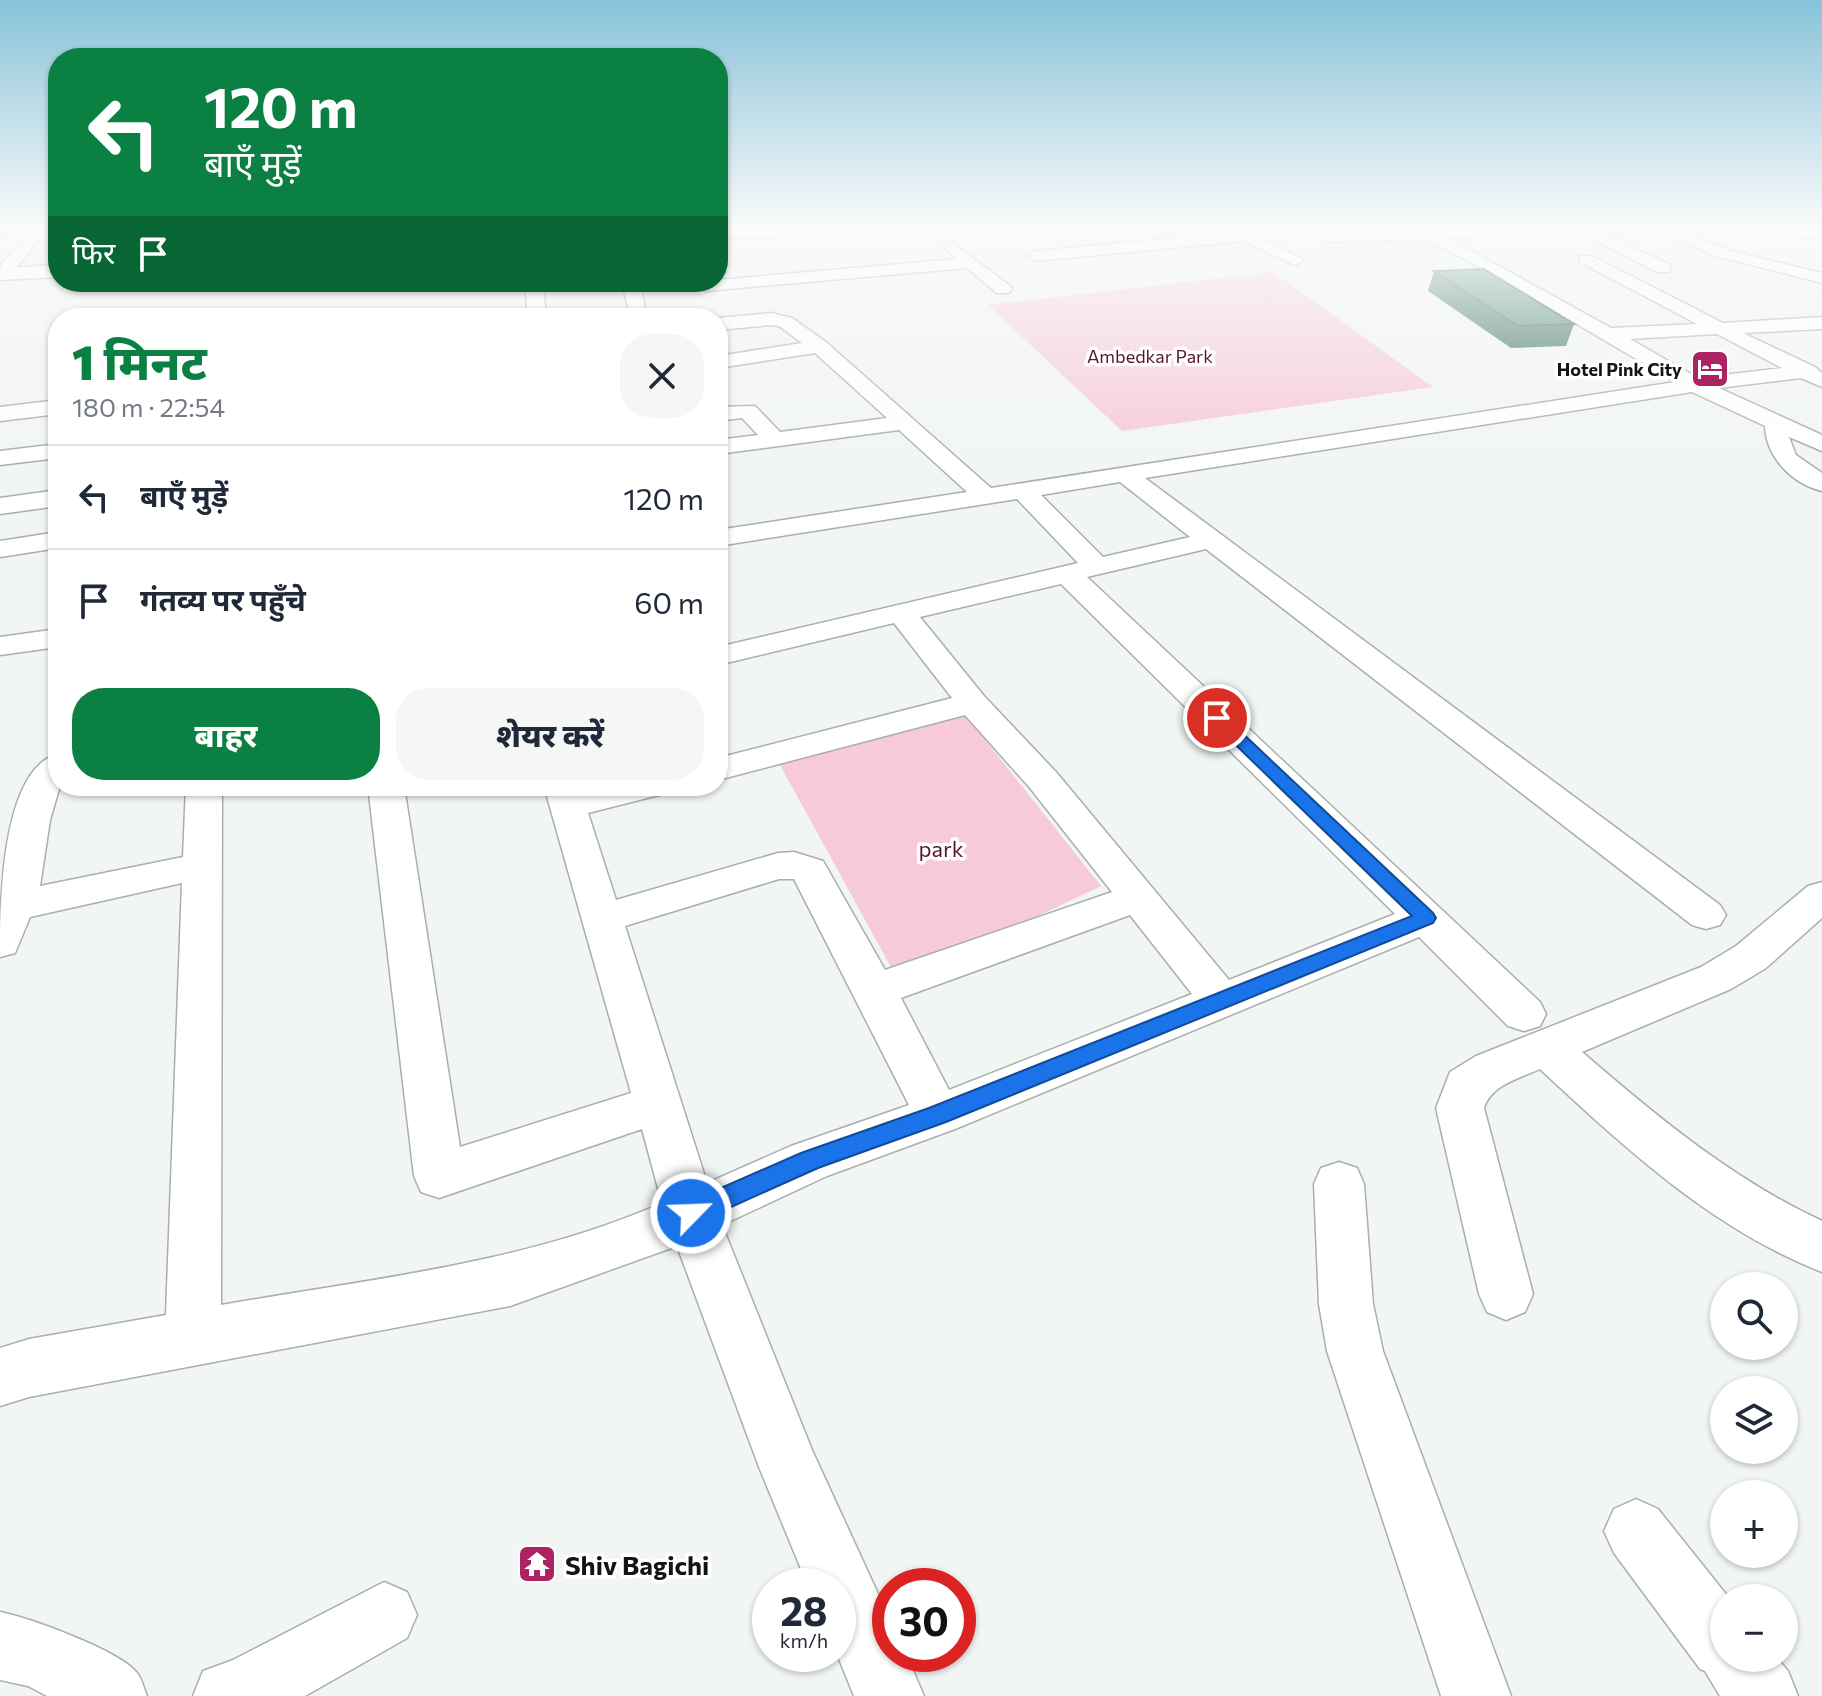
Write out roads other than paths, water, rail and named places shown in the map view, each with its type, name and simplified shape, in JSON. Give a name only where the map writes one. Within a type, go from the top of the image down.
[{"type":"street","points":[[1556,303],[1695,385],[1822,444]]},
{"type":"street","points":[[1671,303],[1812,370],[1822,381]]},
{"type":"street","points":[[728,323],[771,319],[785,322],[819,346],[986,496]]},
{"type":"street","points":[[1611,334],[1822,323]]},
{"type":"street","points":[[728,360],[819,346]]},
{"type":"street","points":[[728,536],[1695,385],[1812,370]]},
{"type":"street","points":[[0,414],[48,408]]},
{"type":"street","points":[[728,413],[747,411],[774,439]]},
{"type":"street","points":[[1776,422],[1776,444],[1781,452],[1791,463],[1822,484]]},
{"type":"street","points":[[728,446],[903,423]]},
{"type":"street","points":[[0,458],[48,452]]},
{"type":"street","points":[[1124,474],[1706,915]]},
{"type":"street","points":[[1022,490],[1083,571],[1535,1030],[1655,1145],[1724,1195],[1822,1247]]},
{"type":"street","points":[[0,506],[48,499]]},
{"type":"street","points":[[728,654],[1210,540]]},
{"type":"street","points":[[0,549],[48,542]]},
{"type":"street","points":[[902,614],[972,703],[1043,780],[1220,999]]},
{"type":"street","points":[[0,646],[48,639]]},
{"type":"street","points":[[728,766],[972,703]]},
{"type":"street","points":[[48,774],[36,800],[9,905],[202,866]]},
{"type":"street","points":[[193,1337],[204,796]]},
{"type":"street","points":[[387,796],[439,1176],[658,1104]]},
{"type":"street","points":[[566,796],[691,1213],[789,1467],[889,1696]]},
{"type":"street","points":[[603,918],[778,866],[794,865],[809,870],[875,990],[938,1115]]},
{"type":"street","points":[[1506,1294],[1460,1108],[1467,1086],[1492,1069],[1535,1030],[1716,978],[1751,957],[1822,896]]},
{"type":"street","points":[[875,990],[1136,898]]},
{"type":"street","points":[[0,1377],[29,1368],[510,1280],[644,1236],[809,1161],[938,1115],[1426,918]]},
{"type":"street","points":[[1339,1184],[1346,1304],[1355,1351],[1476,1696]]},
{"type":"street","points":[[1636,1531],[1710,1627]]},
{"type":"street","points":[[228,1696],[242,1693],[384,1615]]},
{"type":"street","points":[[0,1646],[15,1647],[53,1660],[112,1696]]},
{"type":"street","points":[[1745,1672],[1763,1696]]},
{"type":"place","name":"Hotel Pink City","points":[[1710,369]]},
{"type":"place","name":"Shiv Bagichi","points":[[537,1564]]},
{"type":"park label","name":"Ambedkar Park","points":[[1150,356]]},
{"type":"park label","name":"park","points":[[941,848]]}]
